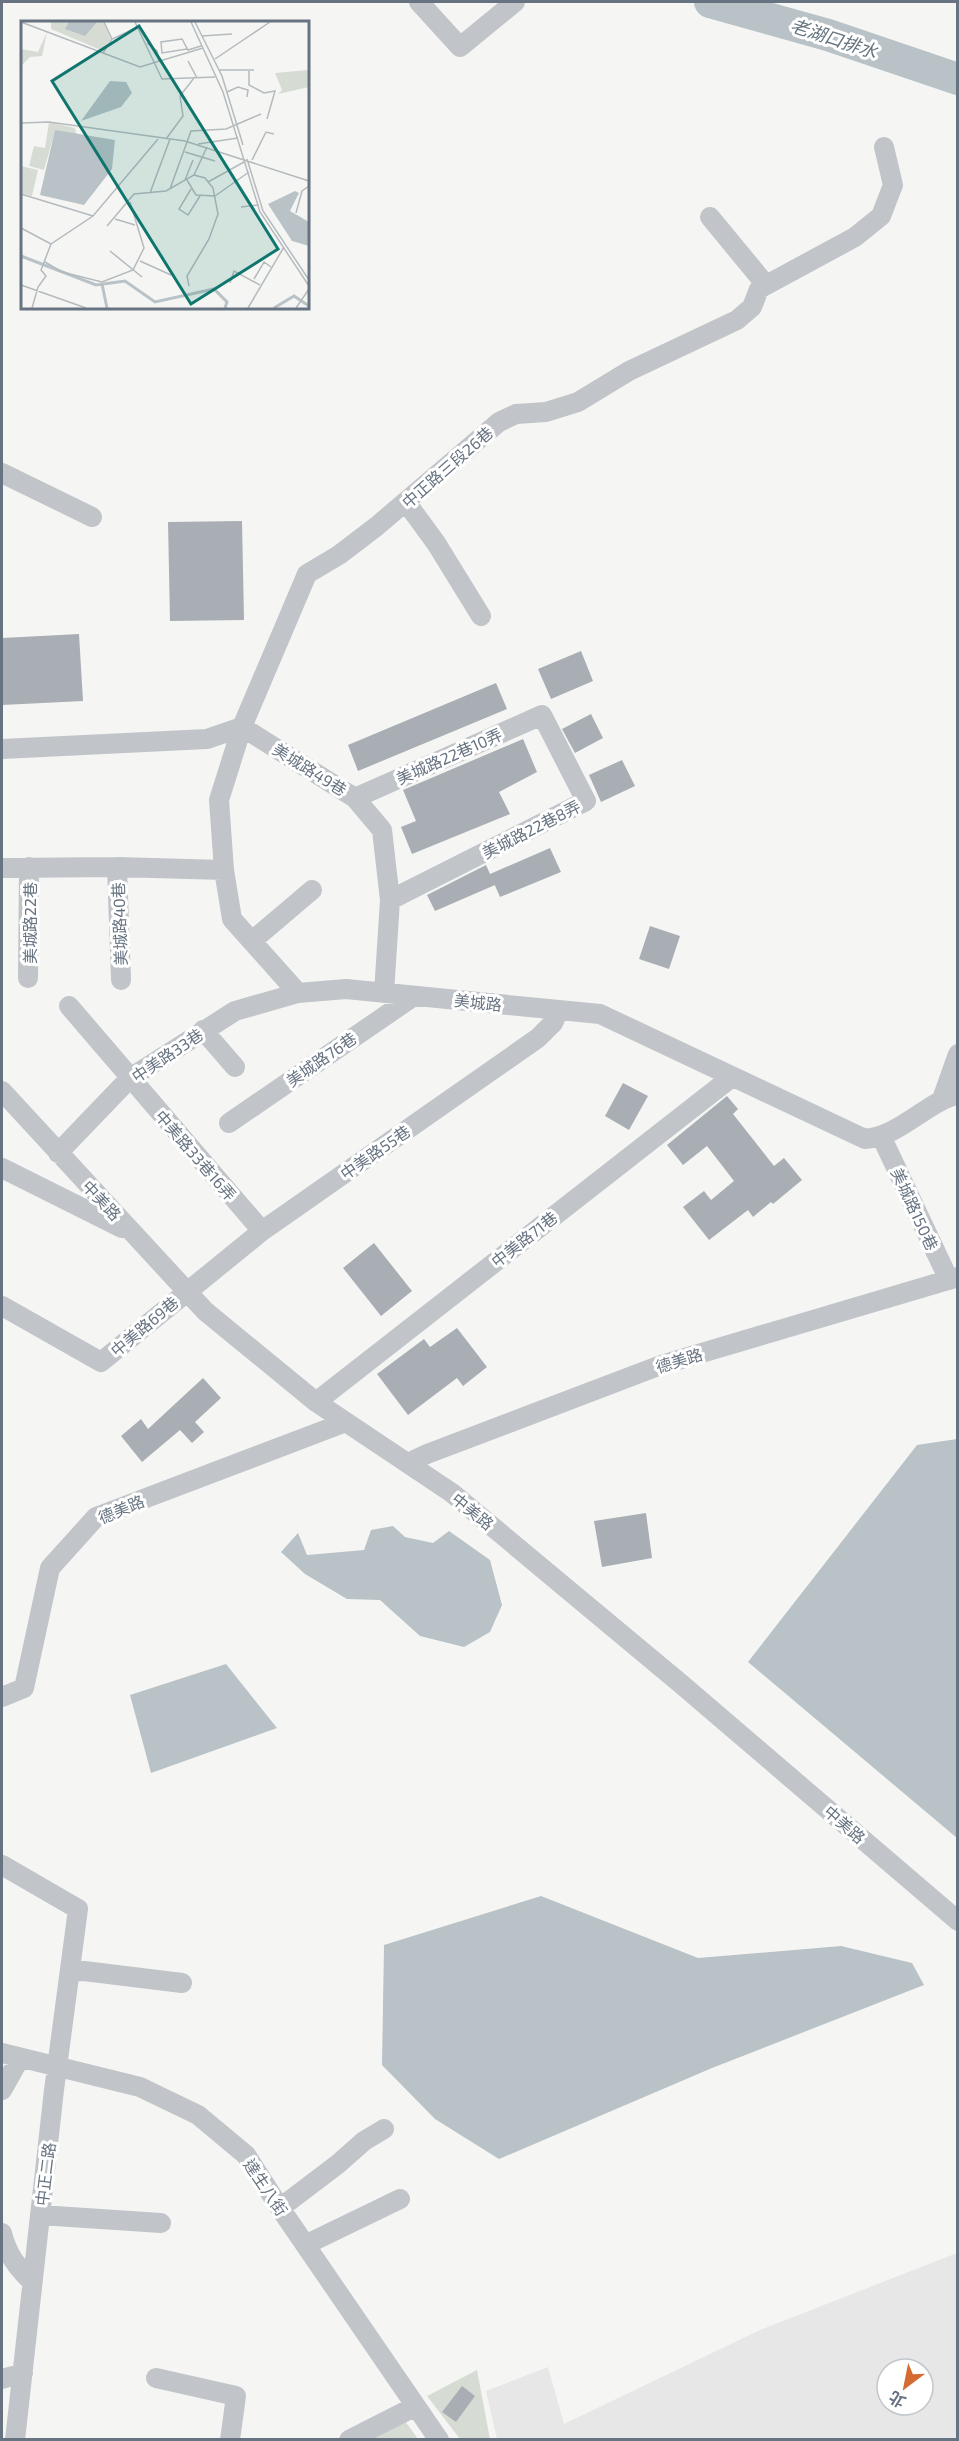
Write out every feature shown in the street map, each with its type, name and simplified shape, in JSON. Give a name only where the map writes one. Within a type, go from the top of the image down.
[{"type":"street","points":[[419,2],[460,47],[515,2]]},
{"type":"street","name":"中正路三段26巷","points":[[224,870],[219,800],[242,727],[308,574],[339,555],[406,502],[500,422],[516,414],[546,412],[578,402],[628,371],[737,320],[752,307],[759,288],[855,237],[881,216],[893,185],[884,147]]},
{"type":"street","points":[[710,217],[766,285]]},
{"type":"street","points":[[2,473],[92,517]]},
{"type":"street","points":[[406,502],[436,543],[482,616]]},
{"type":"street","name":"美城路22巷10弄","points":[[355,798],[542,715]]},
{"type":"street","name":"美城路22巷8弄","points":[[390,900],[586,801],[542,715]]},
{"type":"street","points":[[2,749],[207,739],[242,727]]},
{"type":"street","name":"美城路49巷","points":[[242,727],[355,798],[382,830],[390,900],[384,993]]},
{"type":"street","name":"美城路22巷","points":[[28,978],[29,867]]},
{"type":"street","points":[[2,868],[117,867],[224,870],[232,919],[298,993]]},
{"type":"street","name":"美城路40巷","points":[[117,867],[121,980]]},
{"type":"street","points":[[252,941],[312,890]]},
{"type":"street","name":"美城路","points":[[298,993],[346,989],[600,1014],[865,1139],[882,1138]]},
{"type":"street","name":"中美路33巷","points":[[58,1152],[130,1078],[236,1011],[298,993]]},
{"type":"street","name":"美城路76巷","points":[[229,1123],[414,996]]},
{"type":"street","name":"中美路33巷16弄","points":[[69,1006],[262,1231]]},
{"type":"street","name":"中美路55巷","points":[[186,1291],[262,1231],[538,1038],[553,1023],[559,1010]]},
{"type":"street","points":[[203,1030],[235,1067]]},
{"type":"street","points":[[882,1138],[950,1097],[957,1053]]},
{"type":"street","name":"中美路71巷","points":[[316,1402],[732,1077]]},
{"type":"street","name":"中美路","points":[[2,1091],[205,1311],[316,1402],[452,1493],[671,1675],[957,1921]]},
{"type":"street","name":"美城路150巷","points":[[882,1138],[953,1278]]},
{"type":"street","points":[[2,1168],[134,1234]]},
{"type":"street","name":"德美路","points":[[408,1463],[438,1449],[661,1365],[953,1278]]},
{"type":"street","name":"中美路69巷","points":[[2,1306],[101,1362],[186,1291]]},
{"type":"street","name":"德美路","points":[[2,1697],[24,1688],[50,1568],[96,1517],[346,1422]]},
{"type":"street","name":"中正二路","points":[[2,1866],[78,1909],[57,2067],[15,2439]]},
{"type":"street","points":[[70,1972],[84,1971],[182,1983]]},
{"type":"street","points":[[2,2090],[11,2055]]},
{"type":"street","name":"達生八街","points":[[11,2055],[140,2087],[198,2115],[246,2155],[439,2439]]},
{"type":"street","points":[[280,2208],[364,2141],[384,2129]]},
{"type":"street","points":[[305,2245],[400,2199]]},
{"type":"street","points":[[40,2215],[161,2223]]},
{"type":"street","points":[[2,2233],[5,2247],[14,2264],[32,2282]]},
{"type":"street","points":[[2,2379],[22,2373]]},
{"type":"street","points":[[156,2378],[236,2396],[230,2439]]},
{"type":"street","points":[[349,2439],[416,2406]]},
{"type":"shaded area","points":[[958,1439],[957,1838],[748,1662],[917,1445]]},
{"type":"shaded area","points":[[393,1526],[405,1537],[433,1543],[449,1531],[490,1560],[502,1605],[490,1632],[464,1647],[420,1636],[380,1600],[347,1599],[305,1574],[281,1552],[298,1533],[307,1555],[364,1550],[371,1530]]},
{"type":"shaded area","points":[[226,1664],[277,1728],[151,1773],[130,1695]]},
{"type":"shaded area","points":[[541,1896],[698,1958],[841,1946],[912,1963],[924,1985],[712,2068],[499,2159],[435,2119],[382,2065],[384,1945]]},
{"type":"shaded area","points":[[957,2253],[957,2439],[497,2439],[486,2391],[548,2367],[564,2424],[760,2330]]},
{"type":"shaded area","points":[[477,2370],[490,2439],[460,2439],[427,2396]]},
{"type":"shaded area","points":[[405,2421],[418,2439],[369,2440]]},
{"type":"building","points":[[242,521],[244,620],[170,621],[168,522]]},
{"type":"building","points":[[79,634],[83,701],[2,705],[2,638]]},
{"type":"building","points":[[581,651],[593,681],[551,699],[538,669]]},
{"type":"building","points":[[496,683],[507,709],[358,771],[348,745]]},
{"type":"building","points":[[591,714],[603,738],[575,753],[562,729]]},
{"type":"building","points":[[523,739],[537,772],[499,792],[510,814],[412,854],[401,827],[416,821],[403,790]]},
{"type":"building","points":[[622,760],[635,786],[601,802],[589,775]]},
{"type":"building","points":[[550,848],[561,872],[500,897],[490,874]]},
{"type":"building","points":[[486,865],[495,885],[435,911],[427,895]]},
{"type":"building","points":[[650,926],[680,936],[669,969],[639,959]]},
{"type":"building","points":[[623,1083],[648,1096],[629,1130],[605,1116]]},
{"type":"building","points":[[727,1096],[738,1109],[733,1114],[774,1166],[784,1158],[802,1180],[753,1217],[748,1210],[709,1240],[683,1207],[704,1191],[711,1200],[734,1181],[707,1146],[683,1165],[667,1145]]},
{"type":"building","points":[[374,1243],[412,1291],[381,1316],[343,1268]]},
{"type":"building","points":[[457,1328],[487,1367],[463,1386],[457,1378],[408,1415],[377,1374],[424,1339],[430,1347]]},
{"type":"building","points":[[203,1378],[221,1398],[195,1422],[204,1432],[192,1443],[180,1430],[142,1462],[121,1436],[141,1419],[148,1429]]},
{"type":"building","points":[[646,1513],[652,1558],[602,1567],[594,1521]]},
{"type":"building","points":[[462,2386],[475,2396],[456,2422],[442,2412]]},
{"type":"waterway","name":"老湖口排水","points":[[710,2],[828,35],[958,79]]}]
